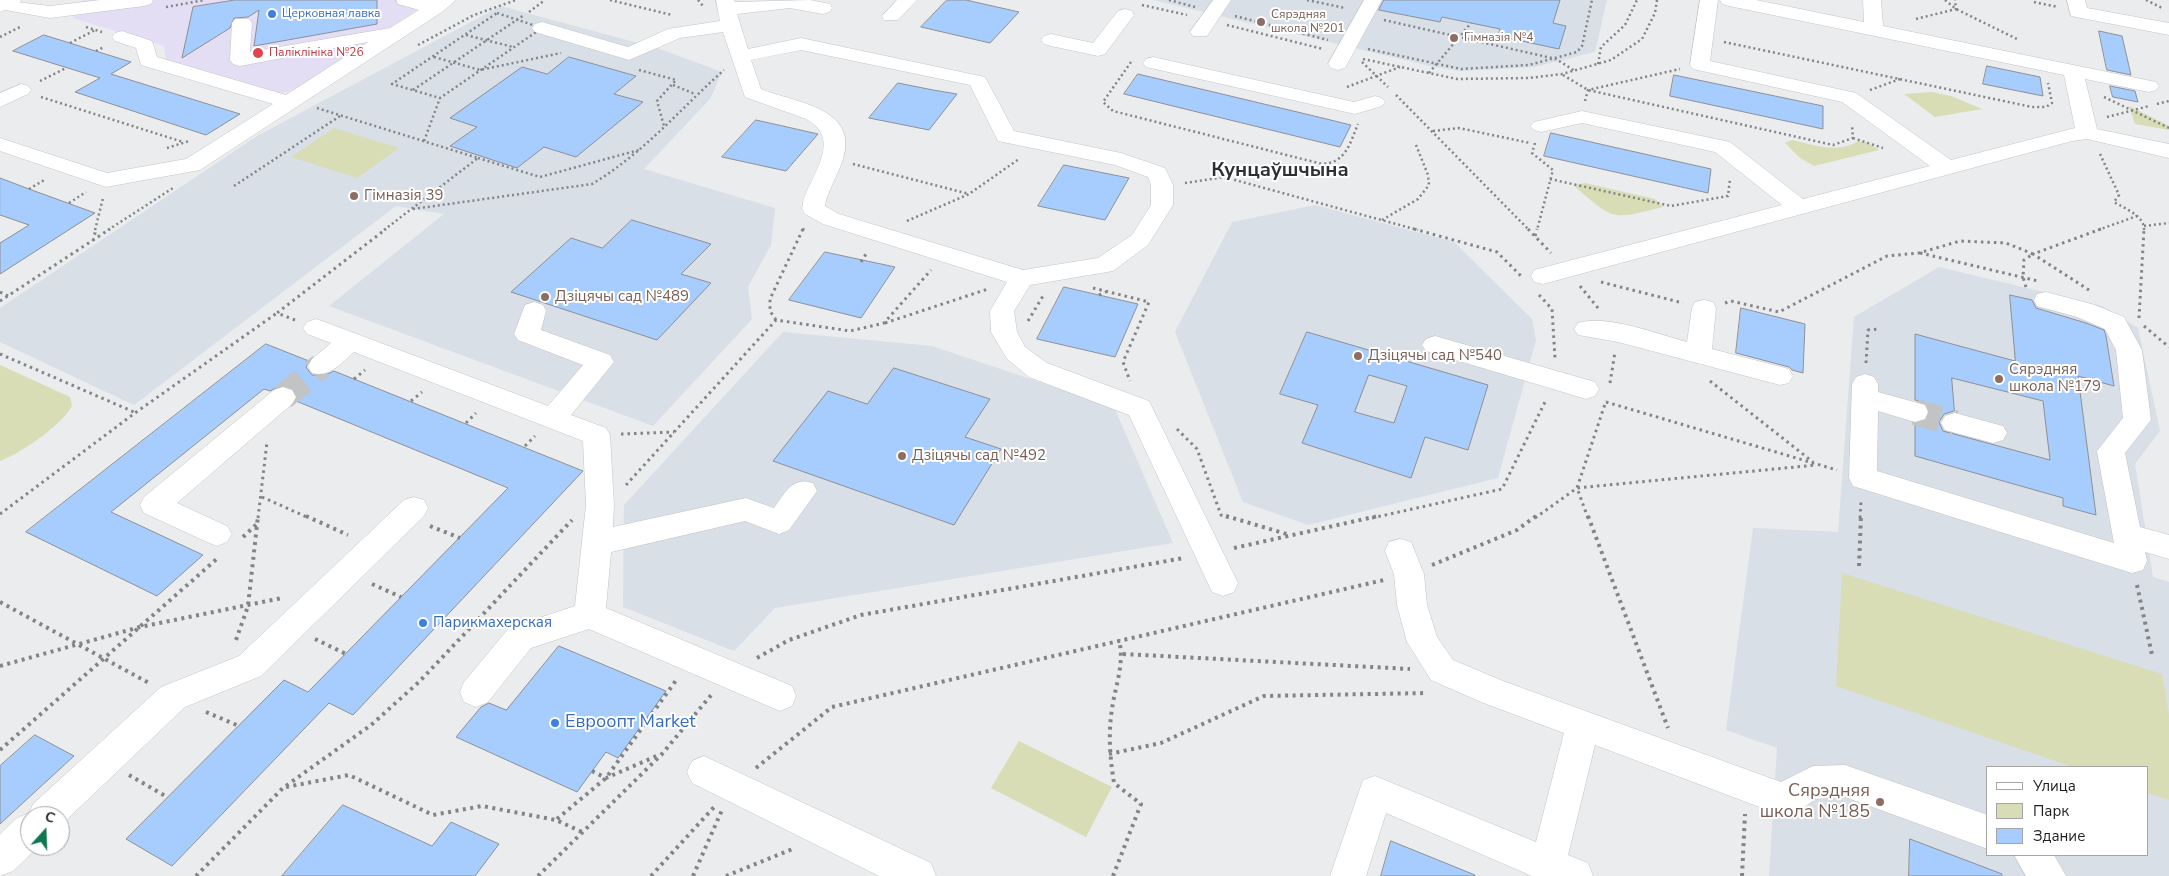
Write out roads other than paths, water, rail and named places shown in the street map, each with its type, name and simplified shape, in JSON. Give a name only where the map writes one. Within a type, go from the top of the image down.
[{"type":"lane","points":[[5,3],[50,12],[144,0]]},
{"type":"lane","points":[[405,0],[441,4]]},
{"type":"lane","points":[[891,16],[908,0]]},
{"type":"lane","points":[[1709,0],[1700,65],[1849,97],[1948,168]]},
{"type":"lane","points":[[1729,0],[1817,9],[1874,30],[2149,86]]},
{"type":"lane","points":[[1872,0],[1874,30]]},
{"type":"lane","points":[[2076,0],[2078,12],[2169,29]]},
{"type":"lane","points":[[542,28],[630,54],[727,11],[790,2],[823,8]]},
{"type":"lane","points":[[0,144],[106,180],[192,165],[441,4]]},
{"type":"lane","points":[[1343,54],[1368,9]]},
{"type":"lane","points":[[1051,40],[1098,50],[1133,10]]},
{"type":"lane","points":[[727,11],[740,57],[752,93],[823,118],[834,134],[836,144],[832,159],[816,194],[813,209],[831,220],[1022,278],[1105,265],[1140,240],[1162,205],[1162,185],[1156,173],[1121,160],[1006,136],[978,81],[801,44],[740,57]]},
{"type":"lane","points":[[242,23],[240,60],[400,31]]},
{"type":"lane","points":[[122,37],[145,44],[148,61],[289,102]]},
{"type":"lane","points":[[1153,63],[1355,108],[1375,102]]},
{"type":"lane","points":[[2073,70],[2087,133]]},
{"type":"lane","points":[[0,101],[21,90]]},
{"type":"lane","points":[[1538,135],[1582,118],[1722,147],[1799,207]]},
{"type":"lane","points":[[1535,284],[1568,272],[1799,207],[2071,135],[2087,133],[2169,151]]},
{"type":"lane","points":[[1022,278],[1002,311],[1004,332],[1016,353],[1038,370],[1139,408],[1223,582]]},
{"type":"lane","points":[[2038,290],[2116,323],[2130,350],[2137,420],[2111,450],[2130,548]]},
{"type":"lane","points":[[1701,365],[1704,308]]},
{"type":"lane","points":[[534,311],[527,334],[601,362],[552,419]]},
{"type":"lane","points":[[316,328],[596,435],[600,505],[590,614]]},
{"type":"lane","points":[[1586,330],[1618,333],[1701,365],[1780,376]]},
{"type":"lane","points":[[321,366],[351,341]]},
{"type":"lane","points":[[1435,345],[1556,380],[1596,396]]},
{"type":"lane","points":[[1915,412],[1865,391],[1863,478],[2130,548],[2169,547]]},
{"type":"lane","points":[[227,542],[154,505],[277,402]]},
{"type":"lane","points":[[1955,423],[1993,433]]},
{"type":"lane","points":[[596,543],[746,509],[778,522],[803,491]]},
{"type":"lane","points":[[57,806],[173,697],[250,666],[288,612],[375,546],[414,508]]},
{"type":"lane","points":[[1405,562],[1412,605],[1423,642],[1438,681],[1582,725],[1786,800],[1795,790],[1822,779],[1845,781],[1986,831]]},
{"type":"lane","points":[[476,692],[520,638],[590,614],[780,696]]},
{"type":"lane","points":[[1348,876],[1375,792],[1562,870],[1582,725]]},
{"type":"lane","points":[[718,779],[918,876]]},
{"type":"lane","points":[[0,858],[20,839]]},
{"type":"lane","points":[[2033,856],[2048,876]]},
{"type":"tunnel","points":[[283,397],[321,366]]},
{"type":"tunnel","points":[[1915,412],[1955,423]]},
{"type":"place","name":"Церковная лавка","points":[[272,14]]},
{"type":"place","name":"Сярэдняя школа №201","points":[[1261,22]]},
{"type":"place","name":"Гімназія №4","points":[[1454,38]]},
{"type":"place","name":"Паліклініка №26","points":[[258,53]]},
{"type":"place","name":"Гімназія 39","points":[[354,196]]},
{"type":"place","name":"Дзіцячы сад №489","points":[[545,297]]},
{"type":"place","name":"Дзіцячы сад №540","points":[[1358,356]]},
{"type":"place","name":"Сярэдняя школа №179","points":[[1999,379]]},
{"type":"place","name":"Дзіцячы сад №492","points":[[902,456]]},
{"type":"place","name":"Парикмахерская","points":[[423,623]]},
{"type":"place","name":"Евроопт Market","points":[[555,723]]},
{"type":"place","name":"Сярэдняя школа №185","points":[[1880,802]]},
{"type":"district","name":"Кунцаўшчына","points":[[1280,171]]}]
